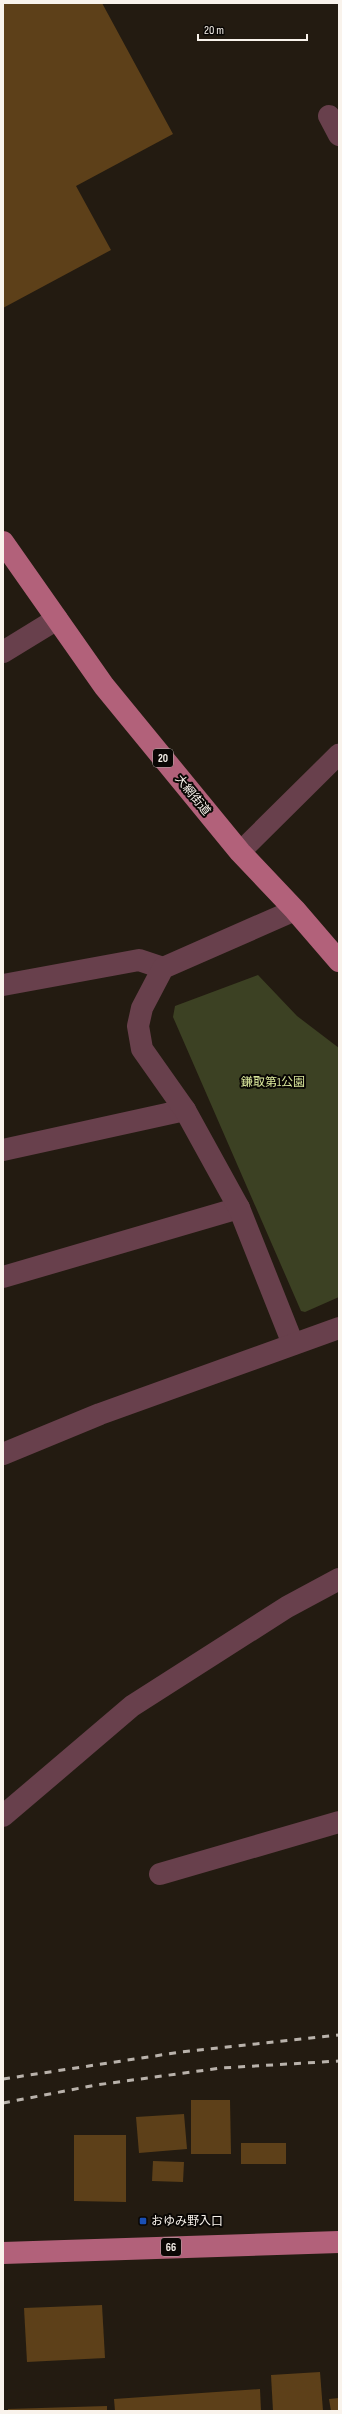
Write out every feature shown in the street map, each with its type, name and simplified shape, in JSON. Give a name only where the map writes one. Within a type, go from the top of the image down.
[{"type":"main road","name":"大網街道","points":[[3,542],[104,686],[240,852],[337,953]]},
{"type":"main road","name":"66","points":[[3,2253],[339,2242]]},
{"type":"street","points":[[3,652],[57,618]]},
{"type":"street","points":[[293,1344],[239,1208],[185,1110],[142,1049],[138,1026],[142,1008],[163,968],[295,910]]},
{"type":"street","points":[[3,985],[139,960],[163,968]]},
{"type":"street","points":[[3,1150],[185,1110]]},
{"type":"street","points":[[3,1277],[239,1208]]},
{"type":"street","points":[[3,1454],[100,1414],[339,1328]]},
{"type":"street","points":[[3,1816],[132,1706],[287,1607],[339,1579]]},
{"type":"street","points":[[160,1874],[339,1822]]},
{"type":"lane","points":[[240,852],[339,754]]},
{"type":"green space","name":"鎌取第1公園","points":[[258,975],[297,1016],[339,1048],[339,1297],[305,1312],[301,1311],[173,1017],[175,1006]]},
{"type":"building","points":[[3,3],[102,3],[173,134],[76,186],[111,250],[3,308]]},
{"type":"building","points":[[191,2100],[230,2100],[231,2154],[191,2154]]},
{"type":"building","points":[[184,2114],[187,2149],[139,2153],[136,2117]]},
{"type":"building","points":[[74,2135],[126,2135],[126,2202],[74,2201]]},
{"type":"building","points":[[241,2143],[286,2143],[286,2164],[241,2164]]},
{"type":"building","points":[[153,2161],[184,2162],[183,2182],[152,2181]]},
{"type":"building","points":[[102,2305],[105,2358],[27,2362],[24,2308]]},
{"type":"building","points":[[320,2372],[323,2411],[273,2411],[271,2375]]},
{"type":"building","points":[[260,2389],[261,2411],[115,2411],[114,2399]]},
{"type":"building","points":[[339,2398],[339,2411],[331,2411],[329,2399]]},
{"type":"building","points":[[107,2406],[107,2411],[8,2411],[8,2409]]},
{"type":"railway","points":[[3,2079],[181,2052],[339,2035]]},
{"type":"railway","points":[[3,2103],[96,2085],[221,2068],[339,2061]]},
{"type":"place","name":"おゆみ野入口","points":[[143,2221]]}]
